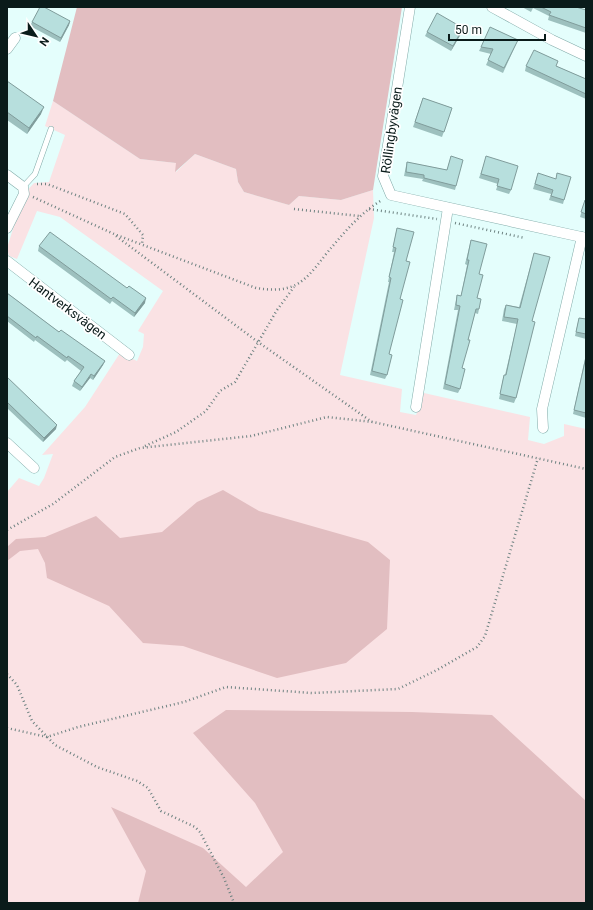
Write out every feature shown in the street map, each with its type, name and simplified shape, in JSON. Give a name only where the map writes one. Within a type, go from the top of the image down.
[{"type":"street","name":"Röllingbyvägen","points":[[391,195],[383,176],[410,7]]},
{"type":"street","points":[[492,7],[552,40],[586,56]]},
{"type":"street","points":[[7,49],[15,38]]},
{"type":"street","points":[[7,175],[23,186],[24,194],[7,228]]},
{"type":"street","points":[[391,195],[584,237],[542,409],[543,428]]},
{"type":"street","points":[[416,407],[448,208]]},
{"type":"street","name":"Hantverksvägen","points":[[7,261],[129,354]]},
{"type":"street","points":[[7,443],[34,468]]},
{"type":"lane","points":[[23,186],[35,174],[51,129]]},
{"type":"path","points":[[142,244],[143,235],[125,214],[47,184],[37,184],[31,197],[114,234],[256,288],[280,290],[294,286]]},
{"type":"path","points":[[7,530],[53,504],[115,458],[176,432],[206,411],[220,391],[235,382],[258,342],[294,286],[318,265],[360,216],[368,209],[391,195]]},
{"type":"path","points":[[294,209],[360,216]]},
{"type":"path","points":[[368,209],[446,221],[527,238]]},
{"type":"path","points":[[114,234],[258,342],[373,422]]},
{"type":"path","points":[[140,448],[251,436],[327,417],[373,422],[586,469]]},
{"type":"path","points":[[7,728],[47,737],[78,727],[184,702],[226,687],[312,693],[398,689],[438,670],[477,646],[485,636],[538,458]]},
{"type":"path","points":[[7,674],[17,685],[32,721],[55,745],[97,767],[137,781],[148,788],[161,811],[195,827],[200,832],[224,878],[234,903]]},
{"type":"shaded area","points":[[77,7],[402,7],[373,190],[341,200],[299,196],[289,205],[244,192],[238,182],[236,169],[195,154],[175,172],[176,163],[140,159],[53,101]]},
{"type":"shaded area","points":[[53,101],[140,159],[176,163],[176,172],[195,154],[236,169],[238,182],[244,192],[289,205],[299,196],[341,200],[373,190],[374,218],[340,375],[402,389],[400,412],[416,415],[424,393],[530,417],[528,440],[544,444],[564,436],[564,424],[586,429],[586,903],[7,903],[7,492],[19,478],[39,486],[44,478],[53,454],[42,455],[85,407],[120,353],[137,361],[143,347],[144,334],[138,331],[163,291],[60,217],[37,211],[17,259],[9,256],[7,248],[24,194],[34,183],[49,182],[65,135],[45,126]]},
{"type":"shaded area","points":[[223,490],[259,511],[368,542],[390,560],[387,629],[346,663],[277,678],[183,646],[143,643],[109,606],[47,578],[45,563],[38,549],[20,551],[7,561],[7,547],[16,539],[45,537],[96,516],[120,538],[162,532],[197,502]]},
{"type":"shaded area","points":[[226,710],[412,712],[492,715],[586,801],[586,903],[138,903],[146,871],[111,807],[203,848],[246,887],[283,852],[255,803],[193,733]]},
{"type":"building","points":[[40,7],[44,7],[70,21],[61,38],[32,22]]},
{"type":"building","points":[[541,7],[576,7],[586,10],[586,28],[549,15],[551,12]]},
{"type":"building","points":[[437,13],[463,28],[453,46],[427,32]]},
{"type":"building","points":[[490,27],[518,40],[504,68],[488,60],[493,49],[481,47]]},
{"type":"building","points":[[534,50],[558,61],[556,66],[586,79],[586,94],[526,66]]},
{"type":"building","points":[[7,81],[44,107],[29,128],[7,112]]},
{"type":"building","points":[[423,98],[452,108],[444,132],[415,122]]},
{"type":"building","points":[[451,156],[463,160],[456,186],[424,178],[424,175],[406,172],[407,162],[447,170]]},
{"type":"building","points":[[486,156],[518,166],[511,190],[497,186],[499,179],[481,174]]},
{"type":"building","points":[[538,173],[556,179],[557,173],[571,177],[564,200],[551,196],[553,190],[535,184]]},
{"type":"building","points":[[586,200],[586,214],[581,212]]},
{"type":"building","points":[[397,228],[414,232],[406,261],[410,262],[400,299],[403,300],[389,354],[392,355],[387,375],[372,371],[391,278],[389,277],[396,248],[393,247]]},
{"type":"building","points":[[50,232],[127,288],[129,286],[146,298],[135,313],[113,297],[111,299],[39,246]]},
{"type":"building","points":[[471,240],[487,244],[479,274],[483,275],[477,298],[481,299],[479,309],[476,309],[468,340],[470,340],[462,368],[465,369],[460,389],[445,384],[460,306],[456,305],[457,295],[461,296],[469,260],[467,260]]},
{"type":"building","points":[[534,253],[550,257],[532,321],[535,322],[516,398],[500,394],[504,375],[506,375],[518,319],[504,317],[506,305],[520,308]]},
{"type":"building","points":[[7,293],[59,332],[61,330],[105,361],[94,376],[91,374],[82,387],[74,381],[84,367],[68,356],[67,358],[37,336],[36,338],[7,316]]},
{"type":"building","points":[[579,318],[586,319],[586,334],[576,332]]},
{"type":"building","points":[[586,357],[586,413],[574,410]]},
{"type":"building","points":[[7,377],[57,425],[44,438],[7,402]]}]
